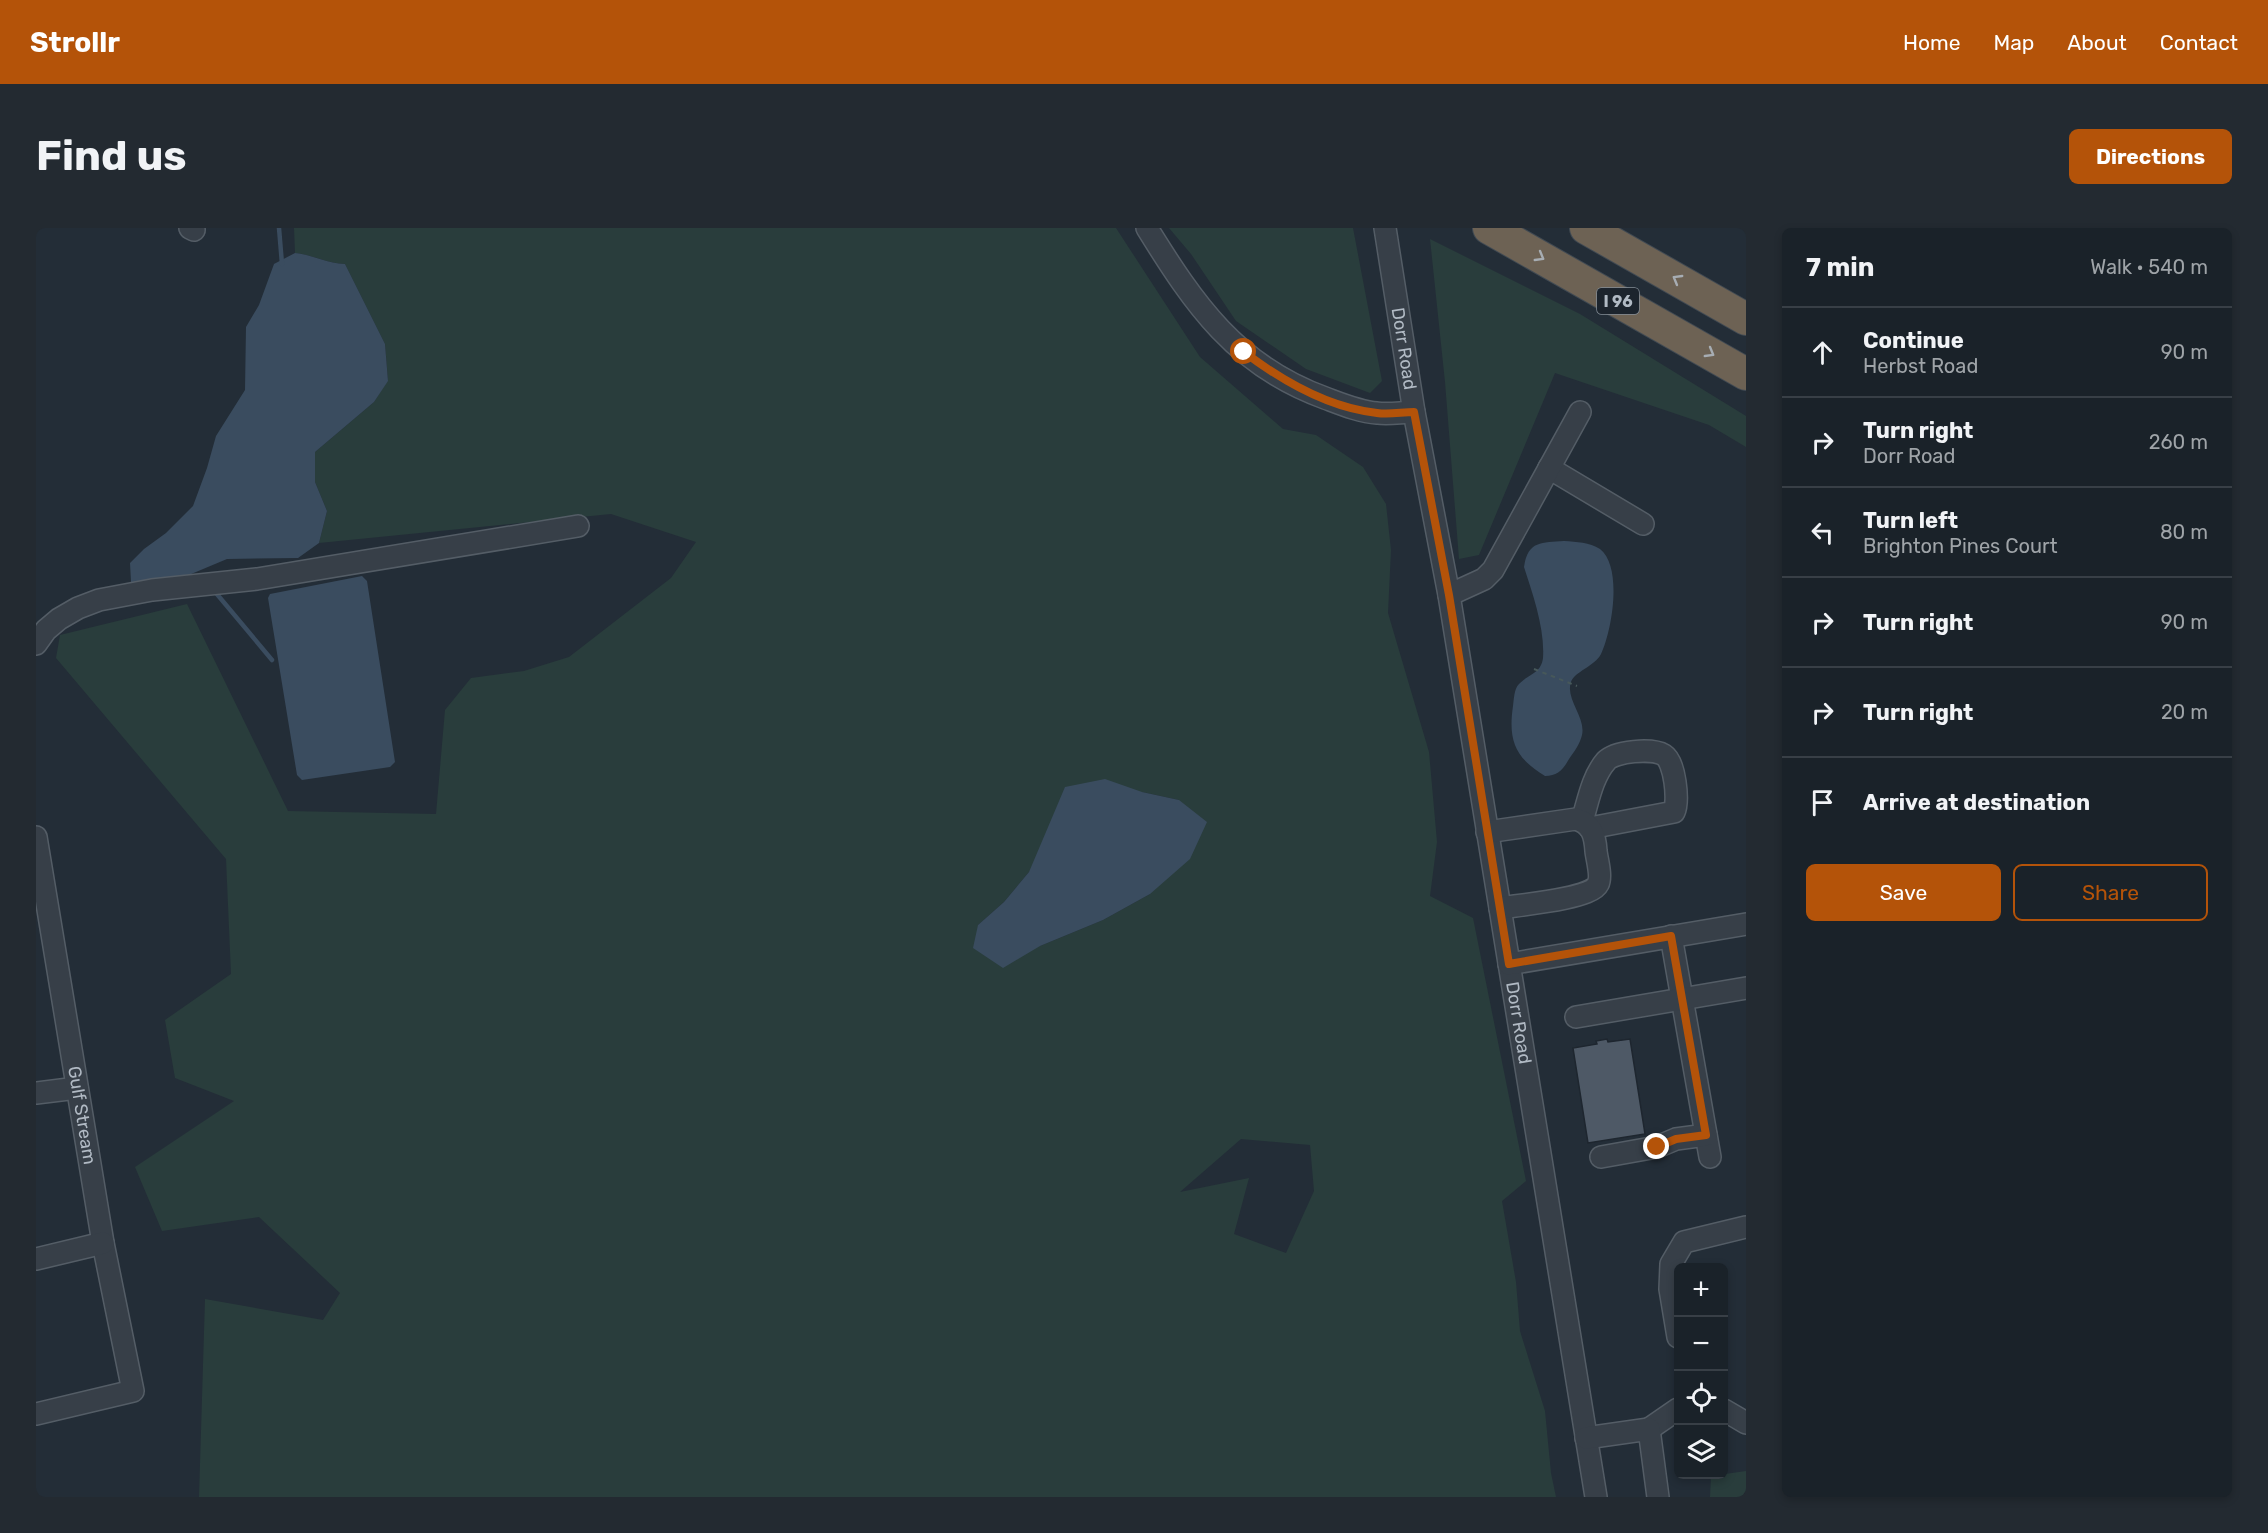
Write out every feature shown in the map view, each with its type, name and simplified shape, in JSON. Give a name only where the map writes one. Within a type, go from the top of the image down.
[{"type":"highway","name":"I 96","points":[[1489,228],[1746,374]]},
{"type":"highway","name":"I 96","points":[[1586,228],[1746,319]]},
{"type":"street","points":[[1147,228],[1200,308],[1220,331],[1271,373],[1311,393],[1344,405],[1377,413],[1414,412]]},
{"type":"street","name":"Dorr Road","points":[[1385,228],[1414,412],[1449,595],[1596,1497]]},
{"type":"street","points":[[1449,595],[1484,579],[1493,570],[1580,412]]},
{"type":"street","points":[[1549,468],[1643,524]]},
{"type":"street","points":[[36,644],[46,630],[59,619],[99,600],[152,590],[257,579],[578,526]]},
{"type":"street","points":[[1627,752],[1646,752],[1664,755],[1669,760],[1677,797],[1674,812],[1586,824],[1596,776],[1611,756],[1627,752]]},
{"type":"street","points":[[1487,832],[1576,819],[1586,824],[1595,840],[1600,880],[1594,889],[1580,895],[1500,908]]},
{"type":"street","name":"Gulf Stream","points":[[36,837],[44,937],[77,1088],[103,1243],[133,1391],[36,1414]]},
{"type":"street","points":[[1509,964],[1746,924]]},
{"type":"street","points":[[1671,936],[1710,1157]]},
{"type":"street","points":[[1576,1017],[1746,988]]},
{"type":"street","points":[[36,1093],[77,1088]]},
{"type":"street","points":[[1602,1157],[1657,1147],[1676,1139],[1706,1135]]},
{"type":"street","points":[[1675,1317],[1670,1289],[1671,1264],[1684,1242],[1746,1227]]},
{"type":"street","points":[[36,1259],[103,1243]]},
{"type":"street","points":[[1586,1438],[1648,1429],[1674,1412]]},
{"type":"street","points":[[1728,1412],[1746,1423]]},
{"type":"street","points":[[1648,1429],[1658,1497]]},
{"type":"path","points":[[1534,669],[1577,686]]},
{"type":"green space","points":[[294,228],[1116,228],[1200,357],[1283,429],[1316,435],[1363,467],[1386,504],[1391,550],[1388,613],[1429,752],[1437,842],[1430,896],[1473,918],[1526,1181],[1502,1201],[1516,1282],[1520,1331],[1545,1411],[1551,1473],[1556,1497],[199,1497],[205,1299],[323,1320],[340,1293],[259,1217],[162,1231],[135,1167],[234,1101],[175,1078],[165,1020],[231,974],[226,859],[56,658],[60,635],[187,604],[288,811],[436,814],[445,710],[471,678],[524,671],[569,657],[671,578],[696,542],[611,514],[319,543],[327,511],[315,482],[315,452],[374,402],[388,380],[385,344],[345,264],[295,253]],"holes":[[[1142,792],[1179,800],[1150,894],[1103,920],[1040,946],[978,925],[1004,902],[1029,872]],[[1241,1139],[1310,1145],[1314,1191],[1286,1253],[1234,1234],[1249,1178],[1180,1192]]]},
{"type":"green space","points":[[1169,228],[1353,228],[1382,381],[1370,393],[1306,369],[1236,321],[1191,254]]},
{"type":"green space","points":[[1430,239],[1580,314],[1746,416],[1746,447],[1709,425],[1555,373],[1479,555],[1459,559],[1445,382]]},
{"type":"green space","points":[[1746,1471],[1746,1497],[1710,1497],[1711,1479],[1728,1479],[1728,1474]]},
{"type":"water","points":[[295,253],[345,264],[385,344],[388,381],[374,402],[315,452],[315,482],[327,511],[319,543],[298,558],[227,559],[184,577],[162,582],[131,582],[130,563],[166,533],[193,506],[216,436],[245,390],[246,327],[259,305],[274,264]]},
{"type":"water","points":[[1564,541],[1596,547],[1607,558],[1613,584],[1612,615],[1601,654],[1571,682],[1571,695],[1582,728],[1580,742],[1562,769],[1556,774],[1545,776],[1520,755],[1512,729],[1514,694],[1517,686],[1537,671],[1543,658],[1540,624],[1524,567],[1526,558],[1533,547],[1543,543]]},
{"type":"water","points":[[362,576],[367,581],[395,762],[390,767],[302,780],[297,775],[268,598],[270,594]]},
{"type":"water","points":[[1105,779],[1142,792],[1179,800],[1207,822],[1190,859],[1150,894],[1103,920],[1040,946],[1003,968],[973,948],[978,925],[1004,902],[1029,872],[1065,787]]},
{"type":"building","points":[[1607,1039],[1608,1042],[1630,1039],[1645,1134],[1588,1143],[1573,1048],[1597,1044],[1596,1041]]},
{"type":"waterway","points":[[279,228],[282,264]]},
{"type":"waterway","points":[[216,593],[272,660]]},
{"type":"route","points":[[1244,352],[1271,373],[1311,393],[1344,405],[1377,413],[1414,412],[1449,595],[1509,964],[1671,936],[1706,1135],[1676,1139],[1657,1147]]}]
